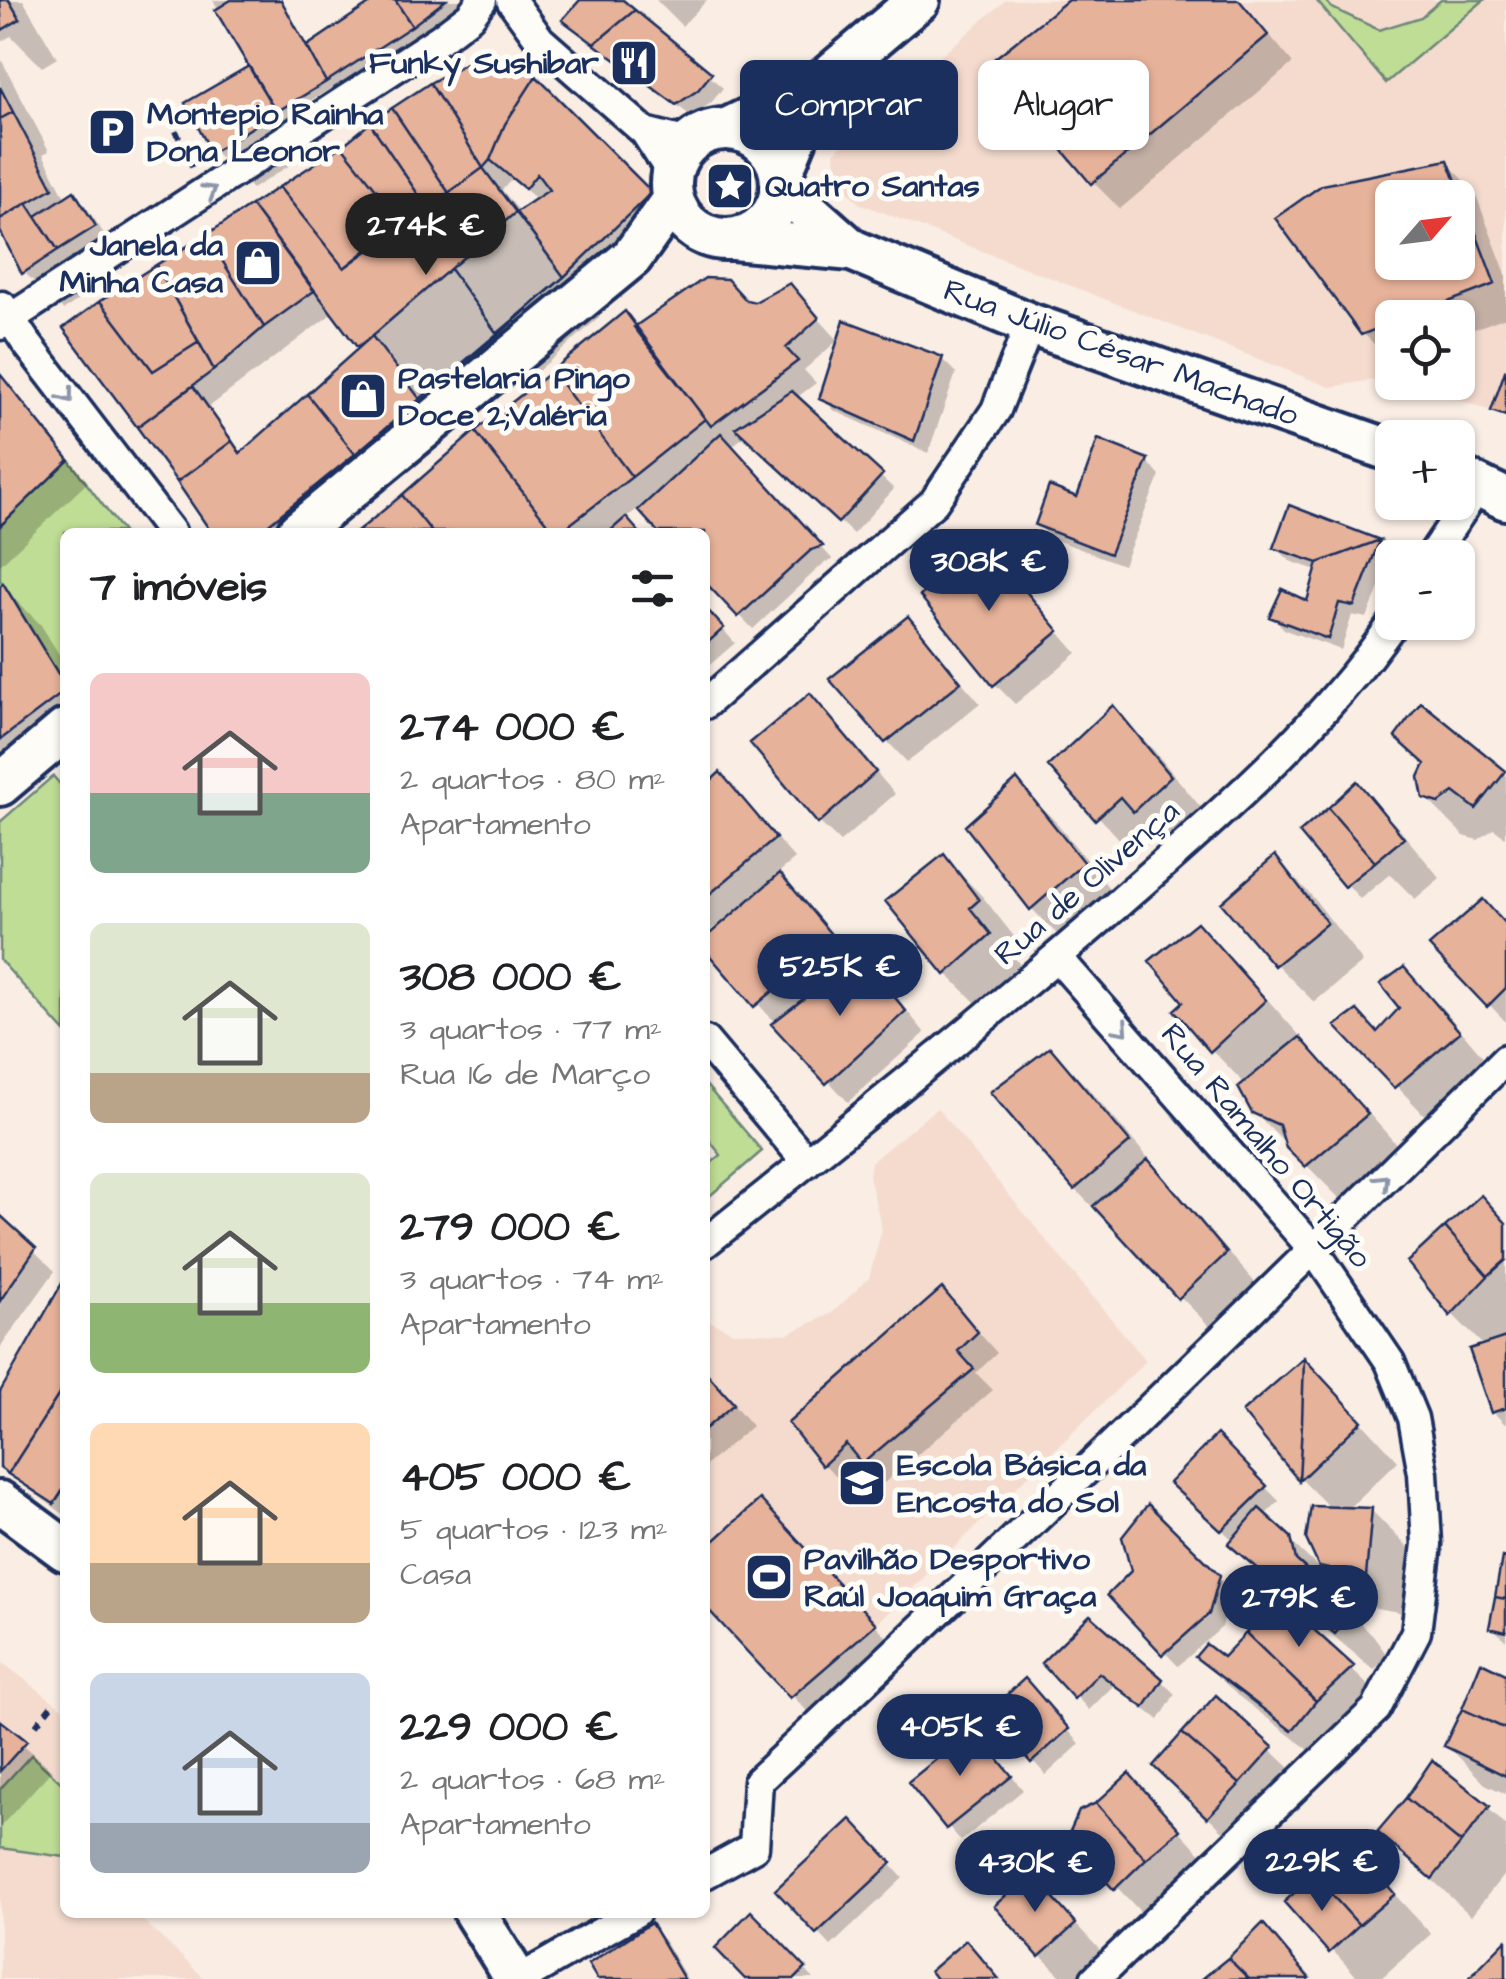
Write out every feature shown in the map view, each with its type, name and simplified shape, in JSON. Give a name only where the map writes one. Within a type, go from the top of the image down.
[{"type":"main road","points":[[847,60],[919,0]]},
{"type":"main road","points":[[303,528],[632,257],[701,134],[740,122]]},
{"type":"main road","points":[[728,128],[747,132],[763,142],[774,156],[781,181],[852,250]]},
{"type":"main road","points":[[632,257],[751,233],[767,222],[777,206],[793,150]]},
{"type":"main road","points":[[678,172],[682,216],[694,228],[722,238],[852,250]]},
{"type":"main road","name":"Rua Júlio César Machado","points":[[852,250],[1030,324],[1375,446]]},
{"type":"main road","points":[[3,777],[60,734]]},
{"type":"main road","points":[[0,1502],[60,1546]]},
{"type":"main road","points":[[478,1918],[518,1979]]},
{"type":"street","points":[[169,528],[3,315],[260,159],[441,38],[470,16],[482,0]]},
{"type":"street","points":[[511,0],[540,40],[646,132],[678,172]]},
{"type":"street","points":[[710,700],[934,502],[996,410],[1030,324]]},
{"type":"street","points":[[1443,540],[1481,486]]},
{"type":"street","name":"Rua de Olivença","points":[[710,1239],[1057,957],[1236,800],[1293,746],[1380,640]]},
{"type":"street","name":"Rua Ramalho Ortigão","points":[[1057,957],[1314,1250],[1390,1362],[1413,1418],[1423,1473],[1427,1544],[1416,1632],[1376,1710],[1096,1979]]},
{"type":"street","points":[[710,1047],[807,1162]]},
{"type":"street","points":[[710,1871],[754,1847],[758,1781],[1314,1250],[1506,1060]]},
{"type":"street","points":[[518,1979],[625,1918]]},
{"type":"path","points":[[176,131],[198,176]]},
{"type":"path","points":[[36,1725],[54,1702]]},
{"type":"shaded area","points":[[1006,0],[1506,0],[1506,416],[1459,400],[1475,400],[1475,300],[1375,300],[1375,380],[1330,387],[859,203],[840,183],[834,153],[958,150],[958,60],[936,60]]},
{"type":"shaded area","name":"Escola Básica da Encosta do Sol","points":[[937,1108],[1146,1361],[876,1624],[790,1698],[710,1611],[710,1321],[733,1332],[788,1334],[832,1313],[869,1278],[882,1229],[869,1176],[871,1162]]},
{"type":"shaded area","points":[[0,1661],[60,1706],[60,1918],[140,1918],[205,1979],[0,1979]]},
{"type":"green space","points":[[1316,0],[1325,0],[1332,8],[1379,30],[1421,17],[1441,0],[1484,0],[1386,83]]},
{"type":"green space","points":[[69,460],[120,528],[60,528],[60,677],[0,580],[0,526]]},
{"type":"green space","points":[[53,776],[60,784],[60,1026],[0,960],[0,822]]},
{"type":"green space","points":[[710,1090],[762,1151],[710,1196],[710,1164],[721,1155],[710,1141]]},
{"type":"green space","points":[[31,1755],[60,1781],[60,1856],[0,1848],[0,1789]]},
{"type":"building","points":[[0,0],[9,0],[20,19],[2,30]]},
{"type":"building","points":[[231,0],[281,0],[326,82],[276,112],[215,10]]},
{"type":"building","points":[[375,0],[395,0],[412,26],[326,82],[307,46]]},
{"type":"building","points":[[395,0],[446,0],[412,26]]},
{"type":"building","points":[[580,0],[623,0],[635,10],[594,44],[562,20]]},
{"type":"building","points":[[1068,0],[1239,0],[1268,35],[1149,135],[1149,60],[993,60]]},
{"type":"building","points":[[635,10],[712,73],[698,90],[676,105],[594,44]]},
{"type":"building","points":[[466,63],[505,65],[536,76],[483,168],[430,83]]},
{"type":"building","points":[[249,66],[276,112],[212,153],[185,103]]},
{"type":"building","points":[[536,76],[652,192],[564,277],[516,212],[549,190],[537,174],[525,189],[490,160],[505,124]]},
{"type":"building","points":[[430,83],[483,168],[449,193],[392,108]]},
{"type":"building","points":[[0,87],[13,112],[0,119]]},
{"type":"building","points":[[392,108],[449,193],[428,209],[370,123]]},
{"type":"building","points":[[13,112],[53,188],[0,219],[0,119]]},
{"type":"building","points":[[370,123],[428,209],[402,222],[342,146]]},
{"type":"building","points":[[342,146],[402,222],[344,268],[279,187]]},
{"type":"building","points":[[1062,150],[1131,150],[1091,184]]},
{"type":"building","points":[[1448,160],[1456,180],[1375,180],[1375,280],[1475,280],[1475,231],[1495,284],[1454,300],[1375,300],[1375,330],[1361,335],[1275,218],[1322,185]]},
{"type":"building","points":[[483,168],[564,277],[420,399],[372,336],[357,347],[251,205],[279,187],[344,268]]},
{"type":"building","points":[[74,191],[96,226],[58,250],[36,216]]},
{"type":"building","points":[[27,203],[58,250],[22,274],[0,231],[0,219]]},
{"type":"building","name":"Janela da Minha Casa","points":[[251,205],[314,291],[264,327],[206,235]]},
{"type":"building","points":[[516,212],[564,277],[498,335],[450,269]]},
{"type":"building","points":[[206,235],[264,327],[214,370],[156,265]]},
{"type":"building","points":[[156,265],[199,342],[153,371],[100,301]]},
{"type":"building","points":[[450,269],[498,335],[420,399],[372,336]]},
{"type":"building","points":[[705,278],[727,279],[746,300],[755,302],[790,283],[819,318],[786,348],[798,361],[711,426],[634,327]]},
{"type":"building","points":[[100,301],[153,371],[199,342],[214,370],[137,427],[63,328]]},
{"type":"building","points":[[625,311],[705,419],[632,477],[552,371]]},
{"type":"building","points":[[844,320],[943,357],[914,441],[819,399]]},
{"type":"building","name":"Pastelaria Pingo Doce 2;Valéria","points":[[372,336],[420,399],[355,454],[307,394]]},
{"type":"building","points":[[552,371],[632,477],[565,528],[551,528],[475,431]]},
{"type":"building","points":[[1506,372],[1506,416],[1491,411]]},
{"type":"building","points":[[0,374],[69,460],[0,526]]},
{"type":"building","points":[[193,386],[232,441],[177,482],[137,427]]},
{"type":"building","points":[[792,391],[883,474],[838,523],[735,428]]},
{"type":"building","points":[[307,394],[355,454],[264,528],[208,528],[177,482],[232,441],[240,453]]},
{"type":"building","points":[[475,431],[551,528],[429,528],[402,495]]},
{"type":"building","points":[[721,433],[823,546],[811,550],[738,617],[710,587],[710,528],[654,528],[638,510]]},
{"type":"building","points":[[1098,439],[1148,459],[1110,554],[1035,525],[1049,486],[1077,497]]},
{"type":"building","points":[[402,495],[429,528],[362,528]]},
{"type":"building","points":[[1289,505],[1380,540],[1318,563],[1273,548]]},
{"type":"building","points":[[626,517],[636,528],[614,528]]},
{"type":"building","points":[[985,542],[1059,631],[993,686],[920,596]]},
{"type":"building","points":[[1375,542],[1375,553],[1354,606],[1339,603],[1328,639],[1269,617],[1282,589],[1307,601],[1318,563]]},
{"type":"building","points":[[3,583],[60,677],[60,695],[0,740]]},
{"type":"building","points":[[710,613],[724,628],[710,641]]},
{"type":"building","points":[[908,616],[961,682],[885,743],[829,679]]},
{"type":"building","points":[[810,693],[876,772],[818,824],[750,743]]},
{"type":"building","points":[[1421,702],[1506,771],[1476,809],[1454,792],[1439,803],[1423,798],[1419,777],[1425,764],[1395,737]]},
{"type":"building","points":[[1113,705],[1171,776],[1133,812],[1120,797],[1095,820],[1048,766]]},
{"type":"building","points":[[720,772],[776,838],[710,894],[710,781]]},
{"type":"building","points":[[1017,779],[1084,863],[1030,910],[965,826]]},
{"type":"building","points":[[1357,781],[1404,838],[1375,862],[1328,808]]},
{"type":"building","points":[[1328,808],[1375,862],[1344,887],[1299,833]]},
{"type":"building","points":[[944,854],[979,900],[970,908],[991,934],[945,975],[885,901]]},
{"type":"building","points":[[1275,855],[1327,923],[1274,966],[1221,903]]},
{"type":"building","points":[[780,873],[835,939],[754,1007],[710,956],[710,934]]},
{"type":"building","points":[[1483,899],[1506,925],[1506,988],[1487,1007],[1429,946]]},
{"type":"building","points":[[1197,922],[1266,1000],[1210,1052],[1174,1010],[1183,1002],[1149,961]]},
{"type":"building","points":[[860,955],[906,1011],[826,1084],[771,1024]]},
{"type":"building","points":[[1404,967],[1460,1032],[1394,1088],[1335,1026],[1357,1010],[1377,1032],[1399,1008],[1380,984]]},
{"type":"building","points":[[1300,1037],[1368,1114],[1305,1167],[1286,1148],[1279,1125],[1252,1113],[1238,1087]]},
{"type":"building","points":[[1050,1047],[1130,1142],[1074,1190],[990,1092]]},
{"type":"building","points":[[1148,1159],[1227,1253],[1178,1299],[1093,1206]]},
{"type":"building","points":[[1481,1195],[1506,1223],[1506,1260],[1488,1276],[1445,1227]]},
{"type":"building","points":[[0,1215],[36,1248],[0,1301]]},
{"type":"building","points":[[1445,1227],[1488,1276],[1450,1316],[1407,1262]]},
{"type":"building","points":[[60,1287],[60,1393],[8,1474],[0,1468],[0,1392]]},
{"type":"building","points":[[942,1288],[978,1332],[958,1351],[974,1369],[862,1464],[846,1444],[822,1466],[788,1423]]},
{"type":"building","points":[[1506,1337],[1506,1408],[1491,1413],[1469,1349]]},
{"type":"building","points":[[1304,1358],[1362,1421],[1299,1481],[1302,1423]]},
{"type":"building","points":[[1304,1358],[1302,1423],[1299,1481],[1242,1412]]},
{"type":"building","points":[[710,1377],[734,1404],[710,1425]]},
{"type":"building","points":[[60,1393],[60,1495],[54,1504],[8,1474]]},
{"type":"building","points":[[1217,1434],[1267,1486],[1221,1531],[1169,1483]]},
{"type":"building","name":"Pavilhão Desportivo Raúl Joaquim Graça","points":[[760,1499],[876,1624],[790,1698],[710,1611],[710,1544]]},
{"type":"building","points":[[1148,1504],[1220,1575],[1209,1614],[1163,1655],[1107,1595],[1131,1571],[1122,1537]]},
{"type":"building","points":[[1311,1506],[1372,1508],[1366,1577],[1319,1567],[1306,1539]]},
{"type":"building","points":[[1259,1508],[1291,1537],[1296,1560],[1335,1595],[1350,1615],[1335,1634],[1228,1544]]},
{"type":"building","points":[[1502,1557],[1506,1558],[1506,1599],[1495,1597]]},
{"type":"building","points":[[1495,1597],[1506,1599],[1506,1632],[1489,1628]]},
{"type":"building","points":[[1280,1599],[1354,1666],[1316,1701],[1246,1633]]},
{"type":"building","points":[[1090,1615],[1163,1679],[1144,1708],[1099,1673],[1074,1699],[1041,1663]]},
{"type":"building","points":[[1246,1633],[1316,1701],[1292,1731],[1195,1657],[1206,1644],[1223,1657]]},
{"type":"building","points":[[1481,1662],[1506,1674],[1506,1729],[1462,1709]]},
{"type":"building","points":[[1025,1678],[1069,1729],[1031,1763],[988,1712]]},
{"type":"building","points":[[1216,1695],[1273,1747],[1240,1784],[1182,1733]]},
{"type":"building","points":[[1462,1709],[1506,1729],[1506,1776],[1444,1746]]},
{"type":"building","points":[[0,1720],[27,1741],[0,1771]]},
{"type":"building","points":[[974,1729],[1012,1776],[946,1829],[908,1782]]},
{"type":"building","points":[[1182,1733],[1240,1784],[1207,1818],[1153,1766]]},
{"type":"building","points":[[1432,1760],[1490,1806],[1461,1843],[1406,1798]]},
{"type":"building","points":[[1129,1773],[1180,1830],[1146,1859],[1096,1803]]},
{"type":"building","points":[[1406,1798],[1461,1843],[1432,1879],[1377,1832]]},
{"type":"building","points":[[1096,1803],[1146,1859],[1114,1890],[1067,1838],[1079,1811]]},
{"type":"building","points":[[851,1819],[892,1863],[816,1934],[775,1890]]},
{"type":"building","points":[[1349,1841],[1395,1894],[1359,1925],[1314,1875]]},
{"type":"building","points":[[1031,1873],[1076,1924],[1039,1957],[994,1906]]},
{"type":"building","points":[[1314,1875],[1359,1925],[1329,1953],[1284,1902]]},
{"type":"building","points":[[751,1911],[806,1968],[795,1979],[745,1979],[715,1948]]},
{"type":"building","points":[[651,1923],[684,1979],[597,1979],[588,1964]]},
{"type":"building","points":[[1263,1923],[1308,1979],[1249,1979],[1228,1958]]},
{"type":"building","points":[[966,1940],[999,1979],[936,1979],[930,1971]]},
{"type":"building","points":[[1506,1940],[1506,1979],[1468,1979]]},
{"type":"building","points":[[1228,1958],[1249,1979],[1202,1979]]},
{"type":"place","name":"Funky Sushibar","points":[[634,63]]},
{"type":"place","name":"Montepio Rainha Dona Leonor","points":[[112,132]]},
{"type":"place","name":"Quatro Santas","points":[[730,186]]},
{"type":"place","name":"Janela da Minha Casa","points":[[258,263]]},
{"type":"place","name":"Pastelaria Pingo Doce 2;Valéria","points":[[363,396]]},
{"type":"place","name":"Escola Básica da Encosta do Sol","points":[[862,1483]]},
{"type":"place","name":"Pavilhão Desportivo Raúl Joaquim Graça","points":[[769,1577]]}]
